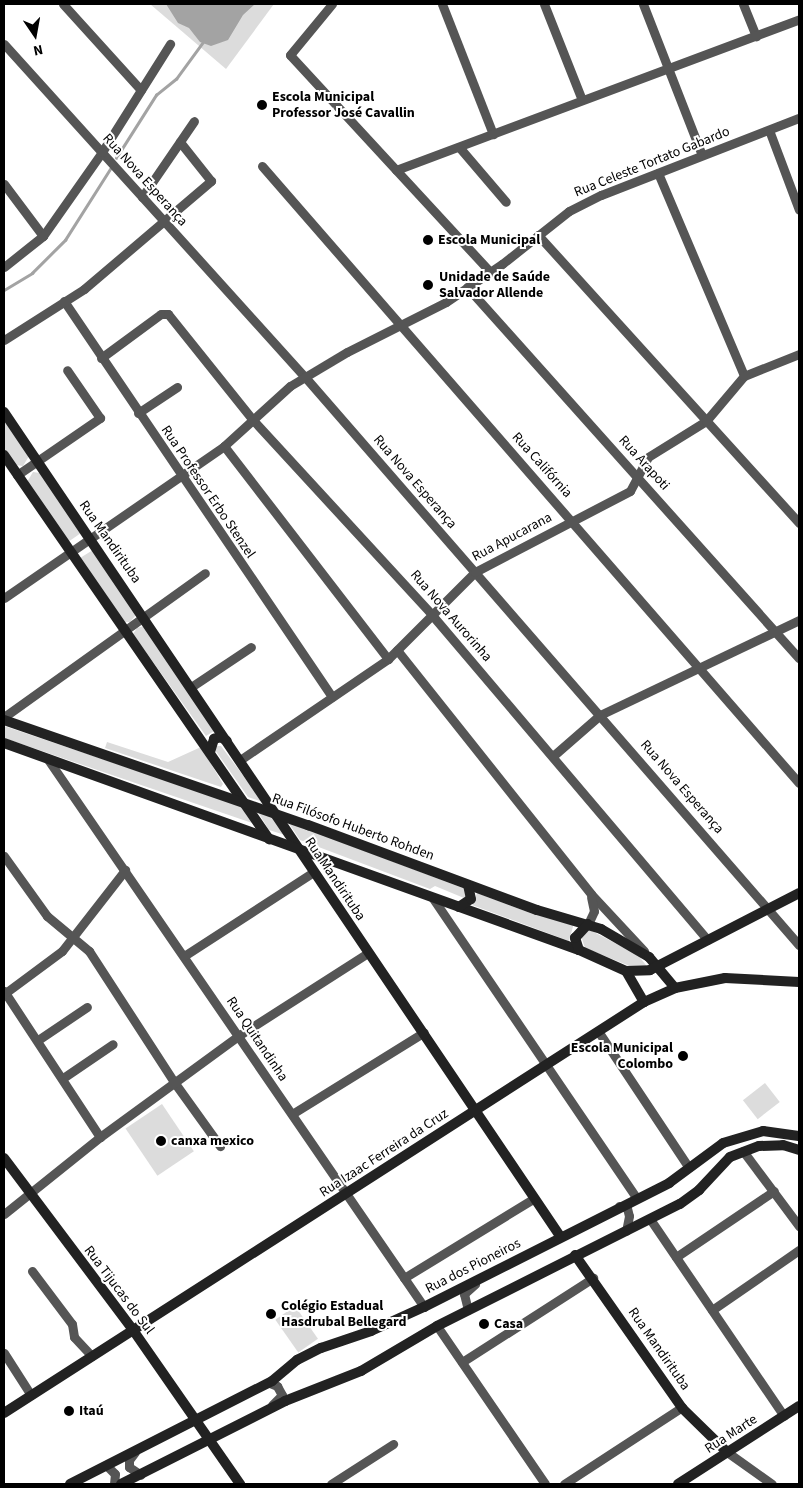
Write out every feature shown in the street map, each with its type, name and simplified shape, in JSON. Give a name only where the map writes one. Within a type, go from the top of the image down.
[{"type":"street","points":[[63,4],[141,90]]},
{"type":"street","points":[[332,4],[290,55],[490,272]]},
{"type":"street","points":[[442,4],[493,134]]},
{"type":"street","points":[[544,4],[582,100]]},
{"type":"street","points":[[643,4],[702,156]]},
{"type":"street","points":[[743,4],[756,37]]},
{"type":"street","points":[[396,170],[667,66],[756,37],[799,19]]},
{"type":"street","name":"Rua Nova Esperança","points":[[4,44],[305,377],[770,908],[799,945]]},
{"type":"street","points":[[4,267],[43,236],[102,152],[170,44]]},
{"type":"street","name":"Rua Celeste Tortato Gabardo","points":[[4,598],[224,446],[290,386],[467,287],[490,272],[569,211],[658,172],[799,118]]},
{"type":"street","points":[[142,196],[194,121]]},
{"type":"street","points":[[769,130],[799,210]]},
{"type":"street","points":[[4,340],[84,288],[211,181],[180,142]]},
{"type":"street","points":[[459,147],[506,202]]},
{"type":"street","name":"Rua Califórnia","points":[[262,166],[398,325],[573,520],[799,783]]},
{"type":"street","points":[[658,172],[744,376]]},
{"type":"street","points":[[4,184],[43,236]]},
{"type":"street","points":[[538,235],[799,523]]},
{"type":"street","name":"Rua Arapoti","points":[[467,287],[799,658]]},
{"type":"street","name":"Rua Professor Erbo Stenzel","points":[[64,301],[100,358],[332,697]]},
{"type":"street","name":"Rua Nova Aurorinha","points":[[100,358],[160,314],[168,314],[253,420],[432,615],[708,940]]},
{"type":"street","name":"Rua Apucarana","points":[[240,760],[388,659],[475,572],[573,520],[622,497],[630,491],[639,478],[648,457],[706,421],[744,376],[799,354]]},
{"type":"street","points":[[18,475],[100,418],[67,370]]},
{"type":"street","points":[[138,413],[177,387]]},
{"type":"street","name":"Rua Mandirituba","points":[[4,412],[276,813],[310,870],[424,1032],[533,1199],[560,1236]]},
{"type":"street","points":[[224,446],[388,659]]},
{"type":"street","points":[[4,455],[245,802],[268,839]]},
{"type":"street","points":[[4,718],[205,573]]},
{"type":"street","points":[[553,756],[600,715],[799,620]]},
{"type":"street","points":[[191,687],[251,646]]},
{"type":"street","points":[[396,650],[590,894],[649,958]]},
{"type":"street","name":"Rua Filósofo Huberto Rohden","points":[[4,718],[218,792],[537,910],[588,924],[622,940],[649,958],[675,988]]},
{"type":"street","points":[[210,752],[210,743],[214,739],[220,737],[227,741]]},
{"type":"street","points":[[4,743],[268,839],[317,854],[432,898],[579,950],[626,970],[642,972],[657,966],[799,893]]},
{"type":"street","name":"Rua Quitandinha","points":[[46,758],[125,870],[424,1307]]},
{"type":"street","points":[[67,787],[63,773],[70,766]]},
{"type":"street","points":[[218,792],[227,788],[227,777]]},
{"type":"street","points":[[184,956],[310,870],[309,858],[317,854]]},
{"type":"street","points":[[4,856],[47,916],[90,951],[174,1082],[220,1146]]},
{"type":"street","points":[[100,1137],[38,1040],[4,993],[62,951],[71,935],[125,870]]},
{"type":"street","points":[[445,918],[448,911],[471,899],[468,885]]},
{"type":"street","points":[[579,950],[575,938],[588,924],[594,911],[590,894]]},
{"type":"street","points":[[432,898],[636,1197]]},
{"type":"street","points":[[4,1214],[100,1137],[238,1036],[368,953]]},
{"type":"street","points":[[626,970],[644,1002]]},
{"type":"street","name":"Rua Izaac Ferreira da Cruz","points":[[4,1413],[644,1002],[675,988],[725,978],[799,982]]},
{"type":"street","points":[[38,1040],[87,1007]]},
{"type":"street","points":[[598,1031],[689,1168]]},
{"type":"street","points":[[292,1114],[424,1032]]},
{"type":"street","points":[[63,1078],[113,1044]]},
{"type":"street","name":"Rua dos Pioneiros","points":[[70,1484],[270,1382],[297,1360],[321,1348],[372,1331],[424,1307],[636,1197],[669,1183],[722,1143],[763,1131],[799,1136]]},
{"type":"street","points":[[121,1484],[251,1418],[321,1386],[362,1371],[437,1326],[650,1219],[699,1190],[730,1157],[742,1151],[759,1146],[783,1146],[799,1150]]},
{"type":"street","points":[[742,1151],[799,1226]]},
{"type":"street","name":"Rua Tijucas do Sul","points":[[4,1158],[28,1194],[133,1330],[240,1484]]},
{"type":"street","points":[[676,1257],[774,1191]]},
{"type":"street","points":[[404,1278],[533,1199]]},
{"type":"street","points":[[619,1206],[627,1208],[629,1216],[626,1231]]},
{"type":"street","points":[[650,1219],[784,1416]]},
{"type":"street","points":[[712,1310],[799,1250]]},
{"type":"street","name":"Rua Mandirituba","points":[[575,1255],[682,1407],[727,1452]]},
{"type":"street","points":[[468,1310],[464,1294],[496,1270]]},
{"type":"street","points":[[32,1272],[72,1324],[74,1336],[92,1356]]},
{"type":"street","points":[[462,1362],[593,1278]]},
{"type":"street","points":[[437,1326],[546,1484]]},
{"type":"street","points":[[4,1354],[32,1395]]},
{"type":"street","points":[[251,1418],[279,1400],[281,1390],[270,1382]]},
{"type":"street","name":"Rua Marte","points":[[678,1484],[799,1406]]},
{"type":"street","points":[[564,1484],[682,1407]]},
{"type":"street","points":[[331,1484],[393,1444]]},
{"type":"street","points":[[138,1450],[129,1460],[129,1467],[140,1475]]},
{"type":"street","points":[[727,1452],[772,1484]]},
{"type":"street","points":[[107,1466],[115,1474],[114,1484]]},
{"type":"shaded area","points":[[150,4],[274,4],[226,69]]},
{"type":"shaded area","points":[[166,4],[255,4],[243,15],[228,40],[211,46],[200,42],[189,28],[178,23]]},
{"type":"shaded area","points":[[4,419],[29,456],[23,466],[15,465],[4,449]]},
{"type":"shaded area","points":[[33,472],[40,473],[81,533],[68,542],[27,482]]},
{"type":"shaded area","points":[[93,550],[136,615],[130,622],[125,622],[80,558]]},
{"type":"shaded area","points":[[144,626],[214,731],[206,736],[133,634],[137,628]]},
{"type":"shaded area","points":[[4,726],[245,807],[255,824],[4,738]]},
{"type":"shaded area","points":[[107,742],[168,762],[201,747],[223,784],[221,787],[105,748]]},
{"type":"shaded area","points":[[217,746],[221,746],[263,802],[248,797],[215,750]]},
{"type":"shaded area","points":[[258,812],[274,818],[285,835],[269,830]]},
{"type":"shaded area","points":[[288,822],[468,890],[469,894],[464,898],[435,886],[430,889],[300,840]]},
{"type":"shaded area","points":[[477,893],[533,914],[574,923],[569,941],[472,905]]},
{"type":"shaded area","points":[[590,930],[638,955],[649,969],[642,971],[585,948],[581,936]]},
{"type":"shaded area","points":[[765,1083],[780,1102],[758,1119],[743,1100]]},
{"type":"shaded area","name":"canxa mexico","points":[[162,1104],[194,1151],[157,1176],[126,1129]]},
{"type":"shaded area","points":[[295,1306],[318,1339],[298,1353],[275,1320]]},
{"type":"waterway","points":[[116,158],[156,95],[176,79],[203,42]]},
{"type":"waterway","points":[[4,290],[32,273],[65,240],[110,169]]},
{"type":"place","name":"Escola Municipal Professor José Cavallin","points":[[262,105]]},
{"type":"place","name":"Escola Municipal","points":[[428,240]]},
{"type":"place","name":"Unidade de Saúde Salvador Allende","points":[[428,285]]},
{"type":"place","name":"Escola Municipal Colombo","points":[[683,1056]]},
{"type":"place","name":"canxa mexico","points":[[161,1141]]},
{"type":"place","name":"Colégio Estadual Hasdrubal Bellegard","points":[[271,1314]]},
{"type":"place","name":"Casa","points":[[484,1324]]},
{"type":"place","name":"Itaú","points":[[69,1411]]}]
